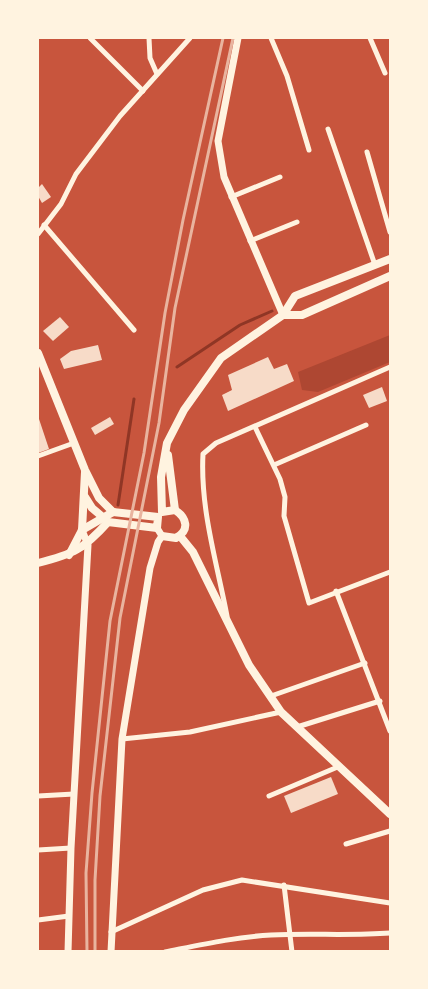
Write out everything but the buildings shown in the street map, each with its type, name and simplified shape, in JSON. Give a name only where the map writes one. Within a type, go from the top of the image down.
[{"type":"main road","points":[[82,530],[109,521],[157,528],[160,514],[161,477],[168,443],[184,410],[221,358],[283,315],[295,296],[390,259]]},
{"type":"main road","points":[[283,315],[302,315],[390,276]]},
{"type":"main road","points":[[38,353],[85,470],[99,498],[116,512],[160,514],[176,510]]},
{"type":"main road","points":[[168,443],[170,481],[176,510],[185,519],[193,552],[249,665],[281,712],[390,814]]},
{"type":"main road","points":[[69,555],[82,530],[85,470]]},
{"type":"main road","points":[[85,497],[92,508],[109,521]]},
{"type":"main road","points":[[38,563],[69,555],[88,545],[116,512]]},
{"type":"main road","points":[[162,536],[171,539],[180,536],[186,528]]},
{"type":"main road","points":[[180,536],[193,552]]},
{"type":"street","points":[[90,38],[143,91]]},
{"type":"street","points":[[149,38],[150,58],[157,74]]},
{"type":"street","points":[[38,234],[61,204],[76,174],[157,74],[190,38]]},
{"type":"street","points":[[238,38],[218,141],[224,176],[231,198],[283,315]]},
{"type":"street","points":[[271,38],[287,76],[309,150]]},
{"type":"street","points":[[370,38],[385,73]]},
{"type":"street","points":[[328,129],[375,265]]},
{"type":"street","points":[[367,152],[390,232]]},
{"type":"street","points":[[231,198],[280,177]]},
{"type":"street","points":[[250,241],[297,222]]},
{"type":"street","points":[[44,225],[134,330]]},
{"type":"street","points":[[229,628],[203,487],[204,454],[216,443],[390,367]]},
{"type":"street","points":[[274,466],[366,424]]},
{"type":"street","points":[[255,427],[284,491],[284,516],[308,602],[390,572]]},
{"type":"street","points":[[38,456],[74,443]]},
{"type":"street","points":[[111,952],[110,933],[122,739],[150,568],[158,542],[162,536],[157,528]]},
{"type":"street","points":[[68,952],[71,848],[88,545],[82,530]]},
{"type":"street","points":[[336,591],[380,700],[390,731]]},
{"type":"street","points":[[271,696],[365,662]]},
{"type":"street","points":[[297,727],[380,700]]},
{"type":"street","points":[[122,739],[190,732],[281,712]]},
{"type":"street","points":[[269,796],[340,766]]},
{"type":"street","points":[[38,796],[74,794]]},
{"type":"street","points":[[346,844],[390,831]]},
{"type":"street","points":[[38,850],[71,848]]},
{"type":"street","points":[[110,933],[203,890],[223,884],[252,880],[390,903]]},
{"type":"street","points":[[284,885],[292,952]]},
{"type":"street","points":[[38,920],[69,916]]},
{"type":"street","points":[[165,952],[243,937],[289,934],[341,936],[390,933]]},
{"type":"shaded area","points":[[390,335],[390,362],[318,392],[302,390],[298,372]]},
{"type":"waterway","points":[[177,367],[240,325],[272,311]]},
{"type":"waterway","points":[[118,505],[134,399]]},
{"type":"railway","points":[[87,952],[86,873],[92,793],[110,621],[144,453],[165,313],[183,220],[223,38]]},
{"type":"railway","points":[[95,952],[95,880],[100,796],[120,618],[159,423],[175,308],[233,38]]}]
